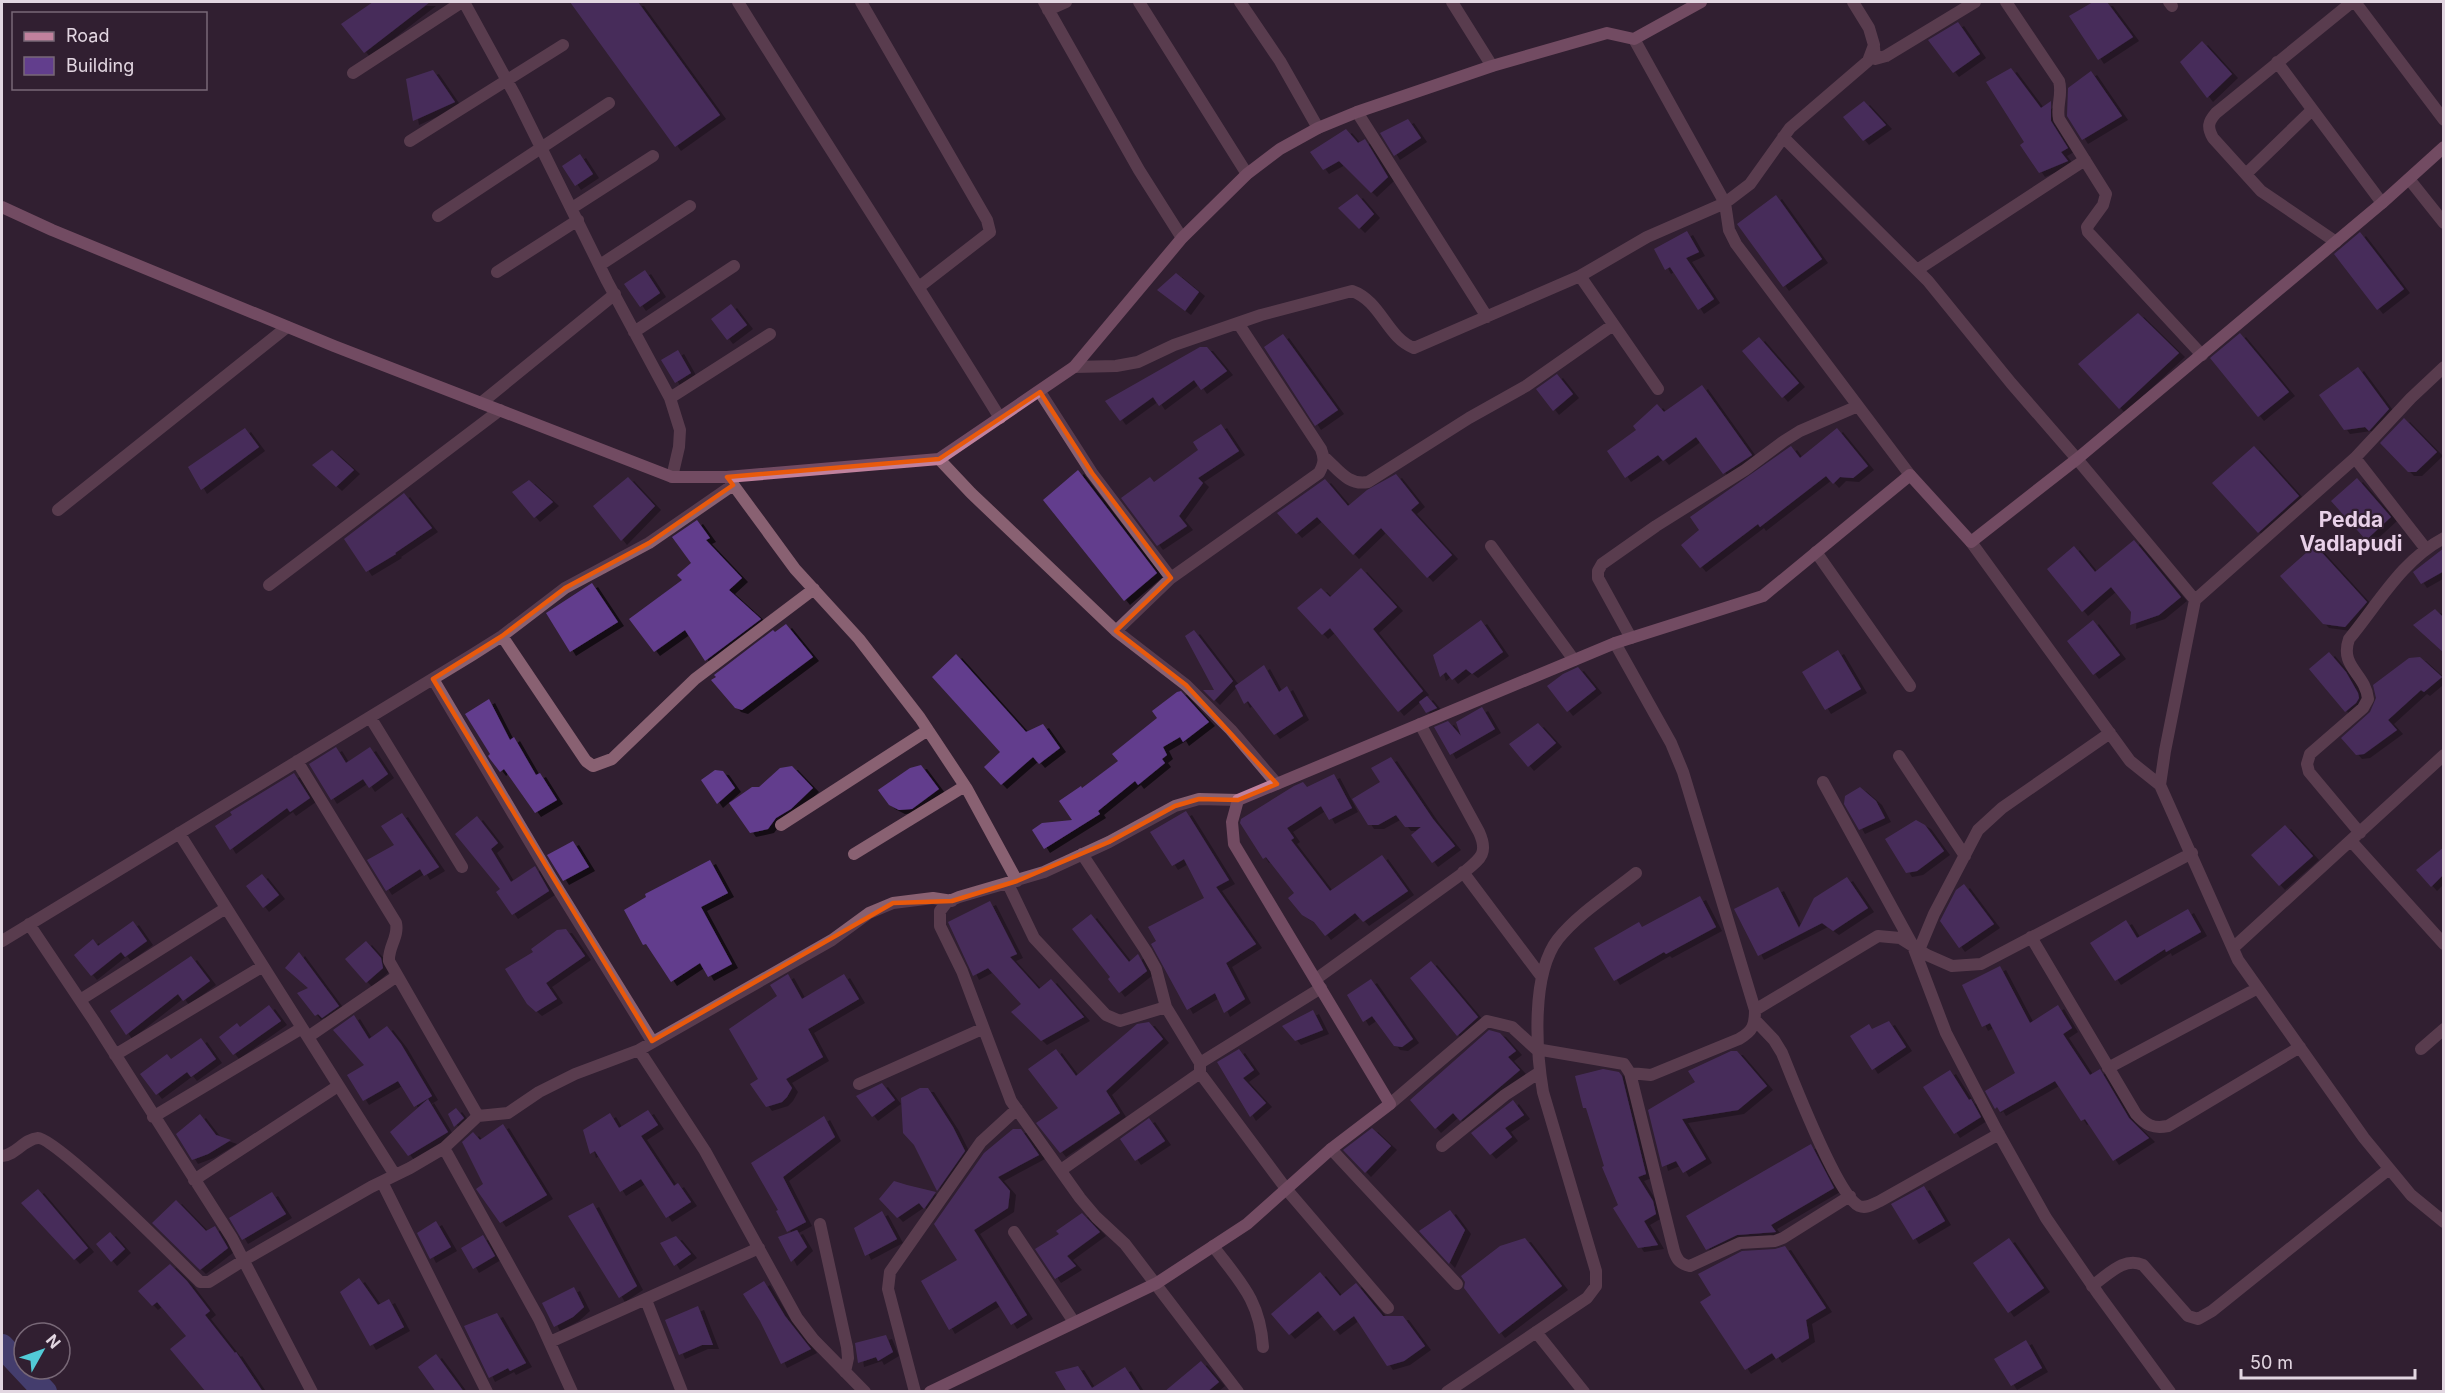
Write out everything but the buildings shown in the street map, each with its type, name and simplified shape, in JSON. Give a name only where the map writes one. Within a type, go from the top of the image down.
[{"type":"street","points":[[353,73],[463,2],[543,149],[634,332],[670,398],[680,430],[679,447],[672,477]]},
{"type":"street","points":[[738,2],[826,145],[919,286],[1000,418]]},
{"type":"street","points":[[861,2],[987,220],[990,232],[919,286]]},
{"type":"street","points":[[1066,2],[1046,6],[1139,170],[1182,238]]},
{"type":"street","points":[[1139,2],[1247,174]]},
{"type":"street","points":[[1240,2],[1280,61],[1318,128]]},
{"type":"street","points":[[1452,2],[1492,66]]},
{"type":"street","points":[[2,207],[287,327],[672,477],[730,481],[939,459],[1074,367],[1182,238],[1247,174],[1280,149],[1318,128],[1357,112],[1492,66],[1607,33],[1634,39],[1701,2]]},
{"type":"street","points":[[1853,2],[1869,28],[1875,45],[1875,59],[1887,56],[1975,2]]},
{"type":"street","points":[[2006,2],[2059,81],[2061,87],[2058,106],[2059,119],[2106,194],[2103,205],[2087,227],[2088,232],[2202,355]]},
{"type":"street","points":[[2336,242],[2261,191],[2213,138],[2208,128],[2209,121],[2347,3],[2444,120]]},
{"type":"street","points":[[1634,39],[1725,203],[1729,230],[1736,244],[1910,475],[1971,542],[2130,761],[2160,785],[2233,948],[2258,988],[2364,1138],[2411,1195],[2444,1222]]},
{"type":"street","points":[[410,141],[563,45]]},
{"type":"street","points":[[1074,367],[1116,366],[1138,362],[1174,345],[1238,323],[1352,291],[1371,301],[1405,345],[1414,348],[1580,276],[1647,237],[1725,203],[1750,184],[1790,128],[1868,61],[1875,45]]},
{"type":"street","points":[[2277,63],[2382,203]]},
{"type":"street","points":[[438,216],[543,149],[609,103]]},
{"type":"street","points":[[2246,174],[2312,110]]},
{"type":"street","points":[[1357,112],[1487,316]]},
{"type":"street","points":[[1783,137],[1917,270],[2195,600]]},
{"type":"street","points":[[1971,542],[2077,459],[2202,355],[2382,203],[2444,147]]},
{"type":"street","points":[[497,272],[653,156]]},
{"type":"street","points":[[1917,270],[2085,160]]},
{"type":"street","points":[[2409,179],[2444,223]]},
{"type":"street","points":[[600,265],[690,206]]},
{"type":"street","points":[[634,332],[734,266]]},
{"type":"street","points":[[1580,276],[1658,389]]},
{"type":"street","points":[[482,403],[615,294]]},
{"type":"street","points":[[1238,323],[1324,457],[1351,482],[1358,484],[1368,482],[1469,418],[1526,386],[1614,325]]},
{"type":"street","points":[[58,510],[287,327]]},
{"type":"street","points":[[670,398],[770,334]]},
{"type":"street","points":[[2160,785],[2195,600],[2355,458],[2410,398],[2444,367]]},
{"type":"street","points":[[1040,392],[1092,473],[1171,578]]},
{"type":"street","points":[[1631,638],[1598,578],[1598,571],[1602,564],[1656,525],[1745,470],[1800,431],[1858,406]]},
{"type":"street","points":[[269,585],[500,411]]},
{"type":"street","points":[[1116,631],[1171,578],[1319,473],[1324,465],[1324,457]]},
{"type":"street","points":[[2355,458],[2426,549]]},
{"type":"street","points":[[939,459],[971,494],[1116,631],[1186,685],[1232,730],[1277,784]]},
{"type":"street","points":[[1238,1392],[1157,1283],[1125,1244],[1096,1217],[1011,1101],[962,971],[940,926],[940,911],[952,901],[1044,872],[1175,806],[1199,799],[1238,800],[1615,643],[1763,596],[1910,475]]},
{"type":"street","points":[[730,481],[795,569],[859,639],[928,730],[964,786],[1013,883],[1034,938],[1106,1015],[1120,1021],[1166,1008]]},
{"type":"street","points":[[2,941],[502,636],[565,588],[649,543],[730,481]]},
{"type":"street","points":[[2444,538],[2426,549],[2402,571],[2349,639],[2345,649],[2346,658],[2364,686],[2368,699],[2363,708],[2310,754],[2307,764],[2309,772],[2355,837],[2444,944]]},
{"type":"street","points":[[1491,546],[1574,660]]},
{"type":"street","points":[[1816,552],[1910,686]]},
{"type":"street","points":[[502,636],[586,761],[593,766],[612,759],[695,679],[814,589]]},
{"type":"street","points":[[1615,643],[1671,743],[1683,772],[1755,1015],[1755,1024],[1748,1034],[1651,1075],[1630,1073]]},
{"type":"street","points":[[433,679],[652,1041]]},
{"type":"street","points":[[370,717],[462,867]]},
{"type":"street","points":[[1061,1170],[1318,983],[1479,860],[1484,843],[1420,724]]},
{"type":"street","points":[[781,825],[928,730]]},
{"type":"street","points":[[1916,948],[1978,830],[1990,817],[2110,734]]},
{"type":"street","points":[[2233,948],[2444,755]]},
{"type":"street","points":[[1899,756],[1965,856]]},
{"type":"street","points":[[297,761],[396,923],[398,930],[388,952],[389,961],[478,1116]]},
{"type":"street","points":[[2434,764],[2444,775]]},
{"type":"street","points":[[1823,782],[1916,948],[1947,1033],[1999,1134],[2046,1218],[2092,1286],[2170,1392]]},
{"type":"street","points":[[854,854],[964,786]]},
{"type":"street","points":[[1238,800],[1232,822],[1234,844],[1390,1104]]},
{"type":"street","points":[[179,833],[395,1175]]},
{"type":"street","points":[[1755,1015],[1878,936],[1900,938],[1952,966],[1981,964],[2192,853]]},
{"type":"street","points":[[1082,854],[1156,969],[1166,1008],[1200,1068],[1287,1190],[1388,1308]]},
{"type":"street","points":[[1463,872],[1541,976]]},
{"type":"street","points":[[1447,1392],[1587,1298],[1596,1286],[1596,1271],[1543,1092],[1536,1049],[1541,976],[1557,940],[1568,928],[1636,873]]},
{"type":"street","points":[[2,1156],[11,1154],[34,1139],[46,1139],[84,1171],[200,1282],[209,1282],[444,1148],[478,1116],[508,1113],[539,1092],[575,1074],[639,1050],[832,940],[869,913],[893,903],[933,898],[952,901]]},
{"type":"street","points":[[80,1000],[226,908]]},
{"type":"street","points":[[29,924],[80,1000],[244,1260],[312,1392]]},
{"type":"street","points":[[2031,937],[2136,1114],[2144,1123],[2155,1128],[2168,1126],[2300,1047]]},
{"type":"street","points":[[115,1055],[263,966]]},
{"type":"street","points":[[153,1117],[305,1033],[397,976]]},
{"type":"street","points":[[2108,1068],[2258,988]]},
{"type":"street","points":[[1755,1015],[1782,1053],[1817,1138],[1850,1196],[1861,1207],[1868,1207],[1999,1134]]},
{"type":"street","points":[[930,1392],[1157,1283],[1247,1224],[1331,1149],[1390,1104],[1487,1021],[1512,1027],[1536,1049],[1623,1064],[1630,1073],[1674,1251],[1677,1259],[1683,1265],[1690,1266],[1740,1243],[1775,1242],[1850,1196]]},
{"type":"street","points":[[859,1084],[982,1029]]},
{"type":"street","points":[[2421,1049],[2444,1029]]},
{"type":"street","points":[[639,1050],[705,1151],[797,1318],[813,1339],[865,1392]]},
{"type":"street","points":[[1442,1146],[1505,1095],[1540,1072]]},
{"type":"street","points":[[194,1180],[338,1086]]},
{"type":"street","points":[[915,1392],[888,1289],[890,1272],[981,1142],[1017,1109]]},
{"type":"street","points":[[444,1148],[550,1342],[572,1392]]},
{"type":"street","points":[[1331,1149],[1457,1284]]},
{"type":"street","points":[[2092,1286],[2126,1263],[2135,1261],[2144,1265],[2188,1316],[2198,1319],[2212,1311],[2389,1169]]},
{"type":"street","points":[[382,1182],[487,1392]]},
{"type":"street","points":[[820,1224],[847,1347],[848,1358],[845,1372]]},
{"type":"street","points":[[1014,1232],[1074,1322]]},
{"type":"street","points":[[1213,1246],[1246,1290],[1258,1312],[1262,1324],[1263,1347]]},
{"type":"street","points":[[550,1342],[759,1248]]},
{"type":"street","points":[[646,1300],[682,1392]]},
{"type":"street","points":[[1536,1332],[1584,1392]]},
{"type":"highlighted area","points":[[1040,392],[1092,473],[1171,578],[1116,631],[1186,685],[1277,784],[1238,800],[1199,799],[1175,806],[1109,842],[1017,881],[952,901],[893,903],[652,1041],[433,679],[502,636],[565,588],[649,543],[733,485],[727,477],[939,459]]},
{"type":"waterway","points":[[2,1346],[45,1392]]},
{"type":"district","name":"Pedda Vadlapudi","points":[[2351,532]]}]
